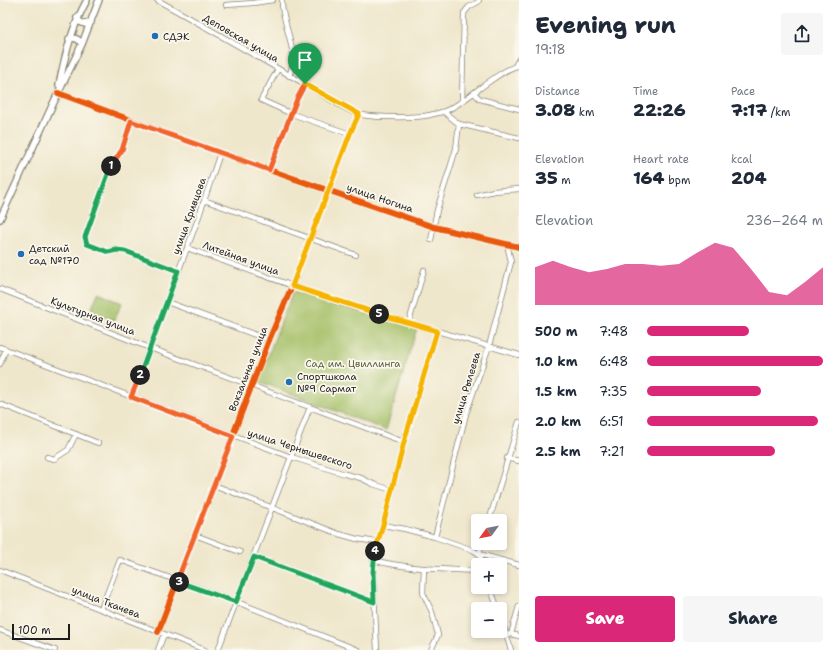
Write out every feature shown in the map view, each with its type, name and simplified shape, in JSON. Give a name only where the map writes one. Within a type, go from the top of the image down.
[{"type":"main road","points":[[58,93],[69,39],[77,18],[87,0]]},
{"type":"main road","points":[[0,219],[82,44],[99,0]]},
{"type":"main road","points":[[77,18],[80,22],[85,24],[91,22]]},
{"type":"main road","points":[[69,39],[74,37],[79,39],[82,44]]},
{"type":"street","name":"Деповская улица","points":[[157,0],[289,76],[359,114],[410,117],[444,112],[462,102],[503,72],[517,66]]},
{"type":"street","points":[[226,4],[253,3],[273,0]]},
{"type":"street","points":[[282,0],[294,61],[289,76]]},
{"type":"street","points":[[462,102],[464,13],[469,7],[479,0]]},
{"type":"street","points":[[517,66],[519,59]]},
{"type":"street","points":[[278,69],[261,100],[292,114],[350,134]]},
{"type":"street","points":[[269,170],[305,84]]},
{"type":"street","name":"улица Ногина","points":[[58,93],[220,153],[434,227],[519,247]]},
{"type":"street","points":[[474,93],[480,99],[519,109]]},
{"type":"street","points":[[444,112],[459,124],[519,138]]},
{"type":"street","name":"Вокзальная улица","points":[[158,632],[269,340],[292,286],[359,114]]},
{"type":"street","points":[[131,121],[122,150],[112,166],[96,206],[85,237],[87,244],[108,252],[117,250],[125,251],[178,271]]},
{"type":"street","points":[[431,240],[437,210],[456,149],[459,124]]},
{"type":"street","name":"улица Кривцова","points":[[131,397],[187,248],[220,153]]},
{"type":"street","points":[[477,195],[494,191],[519,189]]},
{"type":"street","points":[[204,200],[356,255]]},
{"type":"street","name":"улица Рылеева","points":[[435,537],[466,414],[488,346],[511,262],[507,244]]},
{"type":"street","name":"Литейная улица","points":[[187,248],[292,286],[400,321],[409,322],[519,355]]},
{"type":"street","points":[[409,322],[424,270]]},
{"type":"street","name":"Культурная улица","points":[[0,289],[150,348],[404,442]]},
{"type":"street","points":[[167,302],[269,340]]},
{"type":"street","points":[[377,650],[373,560],[404,442],[437,331]]},
{"type":"street","name":"улица Чернышевского","points":[[0,347],[233,436],[291,457],[361,478],[373,484],[392,490]]},
{"type":"street","points":[[0,364],[6,350]]},
{"type":"street","points":[[0,404],[98,442]]},
{"type":"street","points":[[218,650],[310,407]]},
{"type":"street","points":[[491,514],[519,422]]},
{"type":"street","points":[[48,457],[54,459],[68,450],[76,434]]},
{"type":"street","points":[[508,458],[519,461]]},
{"type":"street","points":[[214,486],[339,534],[357,540],[377,542]]},
{"type":"street","points":[[383,525],[435,537],[473,550],[479,554],[519,565]]},
{"type":"street","points":[[195,535],[240,552]]},
{"type":"street","points":[[480,550],[479,554],[480,558]]},
{"type":"street","points":[[254,557],[374,602]]},
{"type":"street","points":[[102,609],[120,560],[236,602],[358,650]]},
{"type":"street","points":[[373,560],[391,565],[471,571]]},
{"type":"street","points":[[424,568],[423,593],[432,612],[438,635],[432,650]]},
{"type":"street","name":"улица Ткачева","points":[[0,570],[205,650]]},
{"type":"street","points":[[509,634],[519,606]]},
{"type":"street","points":[[0,630],[54,650]]},
{"type":"street","points":[[507,630],[511,650]]},
{"type":"street","points":[[158,650],[164,634]]},
{"type":"street","points":[[509,634],[519,636]]},
{"type":"green space","name":"Сад им. Цвиллинга","points":[[293,292],[417,328],[386,430],[258,381]]},
{"type":"green space","points":[[98,293],[122,303],[114,320],[91,310]]},
{"type":"cycle path","points":[[58,93],[220,153],[434,227],[519,247]]},
{"type":"cycle path","points":[[158,632],[269,340],[292,286],[359,114]]},
{"type":"place","name":"СДЭК","points":[[155,36]]},
{"type":"place","name":"Детский сад №170","points":[[21,254]]},
{"type":"place","name":"Спортшкола №9 Сармат","points":[[289,382]]},
{"type":"route","points":[[305,84],[359,114],[292,286],[335,301],[437,331],[404,442],[383,525],[377,542],[373,560],[374,602],[254,557],[236,602],[177,581],[233,436],[131,397],[178,271],[125,251],[117,250],[108,252],[87,244],[85,237],[106,179],[122,150],[131,121],[269,170],[297,99],[305,84]]}]
